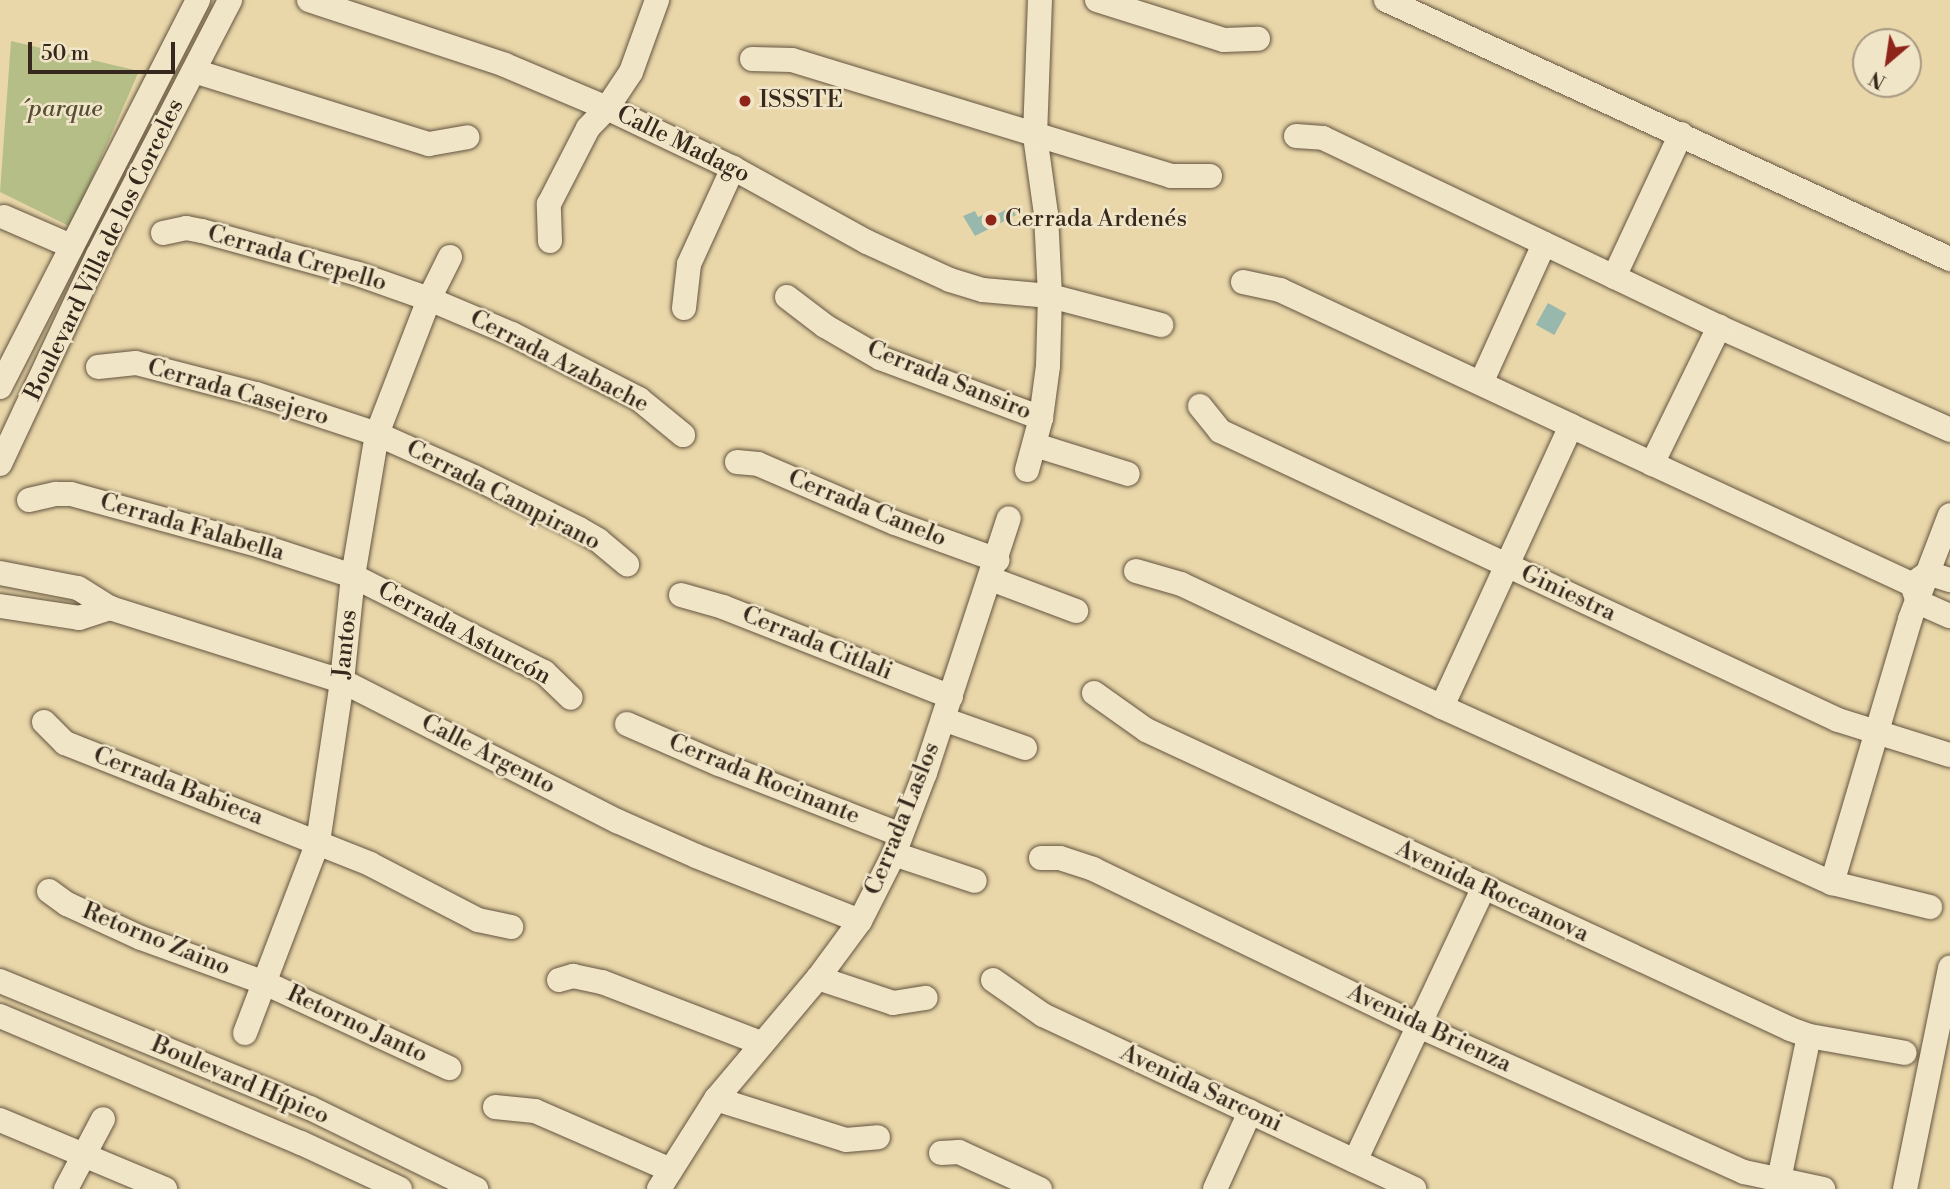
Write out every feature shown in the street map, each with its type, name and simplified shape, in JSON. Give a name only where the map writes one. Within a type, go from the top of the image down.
[{"type":"street","name":"Calle Madago","points":[[309,0],[506,65],[607,108],[733,168],[867,242],[950,280],[983,290],[1050,296],[1160,325]]},
{"type":"street","points":[[550,240],[549,204],[588,128],[607,108],[631,72],[657,0]]},
{"type":"street","points":[[1027,470],[1041,418],[1050,296],[1046,214],[1035,136],[1040,0]]},
{"type":"street","points":[[1097,0],[1224,40],[1258,38]]},
{"type":"street","points":[[1386,0],[1950,259]]},
{"type":"street","points":[[194,1],[227,6]]},
{"type":"street","name":"Boulevard Villa de los Corceles","points":[[1,383],[194,1]]},
{"type":"street","name":"Boulevard Villa de los Corceles","points":[[0,463],[151,151],[227,6]]},
{"type":"street","points":[[752,59],[792,60],[1171,176],[1210,176]]},
{"type":"street","points":[[194,71],[429,144],[467,137]]},
{"type":"street","points":[[1614,277],[1681,134]]},
{"type":"street","points":[[126,136],[151,151]]},
{"type":"street","points":[[1296,136],[1323,138],[1719,327],[1950,430]]},
{"type":"street","points":[[684,308],[689,264],[733,168]]},
{"type":"street","points":[[5,217],[71,246]]},
{"type":"street","name":"Cerrada Crepello","points":[[163,233],[186,228],[202,230],[355,273],[429,299]]},
{"type":"street","points":[[1481,383],[1544,244]]},
{"type":"street","name":"Jantos","points":[[245,1033],[318,842],[342,681],[353,576],[377,434],[429,299],[450,257]]},
{"type":"street","points":[[1243,282],[1280,290],[1652,464],[1927,585],[1950,616]]},
{"type":"street","name":"Cerrada Sansiro","points":[[786,297],[825,326],[880,358],[1041,418]]},
{"type":"street","name":"Cerrada Azabache","points":[[429,299],[512,334],[639,399],[683,435]]},
{"type":"street","points":[[1652,464],[1719,327]]},
{"type":"street","name":"Cerrada Casejero","points":[[98,367],[136,363],[256,394],[377,434]]},
{"type":"street","points":[[1,383],[32,398]]},
{"type":"street","name":"Giniestra","points":[[1200,406],[1220,431],[1838,720],[1874,734],[1950,755]]},
{"type":"street","points":[[1442,707],[1571,426]]},
{"type":"street","name":"Cerrada Campirano","points":[[377,434],[474,477],[579,529],[598,540],[627,564]]},
{"type":"street","points":[[1035,445],[1128,474]]},
{"type":"street","name":"Cerrada Canelo","points":[[737,462],[758,464],[895,523],[1076,611]]},
{"type":"street","name":"Cerrada Falabella","points":[[29,500],[71,494],[261,546],[353,576]]},
{"type":"street","points":[[1832,883],[1874,734],[1950,515]]},
{"type":"street","name":"Cerrada Laslos","points":[[665,1180],[716,1099],[818,978],[860,921],[898,844],[947,708],[1009,517]]},
{"type":"street","points":[[1136,571],[1181,584],[1442,707],[1832,883],[1930,907]]},
{"type":"street","name":"Calle Argento","points":[[0,573],[78,588],[110,608],[342,681],[617,821],[696,856],[860,921]]},
{"type":"street","name":"Cerrada Asturcón","points":[[353,576],[544,672],[571,698]]},
{"type":"street","name":"Cerrada Citlali","points":[[681,595],[723,607],[947,708],[1025,748]]},
{"type":"street","points":[[0,606],[44,615],[79,618],[110,608]]},
{"type":"street","name":"Avenida Roccanova","points":[[1094,693],[1146,730],[1483,889],[1809,1036],[1905,1053]]},
{"type":"street","name":"Cerrada Babieca","points":[[44,722],[65,743],[370,864],[478,920],[511,926]]},
{"type":"street","name":"Cerrada Rocinante","points":[[627,724],[975,881]]},
{"type":"street","name":"Avenida Brienza","points":[[1041,858],[1060,858],[1093,869],[1419,1026],[1744,1171],[1778,1185],[1823,1189]]},
{"type":"street","points":[[1356,1161],[1483,889]]},
{"type":"street","name":"Retorno Zaino","points":[[49,891],[67,904],[141,938],[265,983]]},
{"type":"street","points":[[1905,1189],[1950,968]]},
{"type":"street","points":[[559,981],[573,976],[602,982],[761,1043]]},
{"type":"street","points":[[818,978],[893,1003],[926,998]]},
{"type":"street","name":"Avenida Sarconi","points":[[993,980],[1043,1015],[1412,1188]]},
{"type":"street","name":"Boulevard Hípico","points":[[0,981],[310,1108],[476,1189]]},
{"type":"street","name":"Retorno Janto","points":[[265,983],[449,1068]]},
{"type":"street","name":"Boulevard Hípico","points":[[0,1016],[276,1132],[400,1189]]},
{"type":"street","points":[[1778,1185],[1809,1036]]},
{"type":"street","points":[[716,1099],[846,1140],[878,1137]]},
{"type":"street","points":[[495,1107],[535,1111],[665,1180]]},
{"type":"street","points":[[1215,1189],[1250,1112]]},
{"type":"street","points":[[66,1189],[103,1119]]},
{"type":"street","points":[[0,1120],[164,1189]]},
{"type":"street","points":[[941,1153],[959,1152],[1040,1189]]},
{"type":"green space","name":"´parque","points":[[11,41],[139,71],[71,227],[0,192]]},
{"type":"water","points":[[1011,207],[1016,215],[975,236],[963,216],[975,211],[978,217],[983,215],[988,219]]},
{"type":"water","points":[[1548,303],[1566,313],[1554,335],[1536,325]]},
{"type":"place","name":"ISSSTE","points":[[745,101]]},
{"type":"place","name":"Cerrada Ardenés","points":[[991,220]]}]
